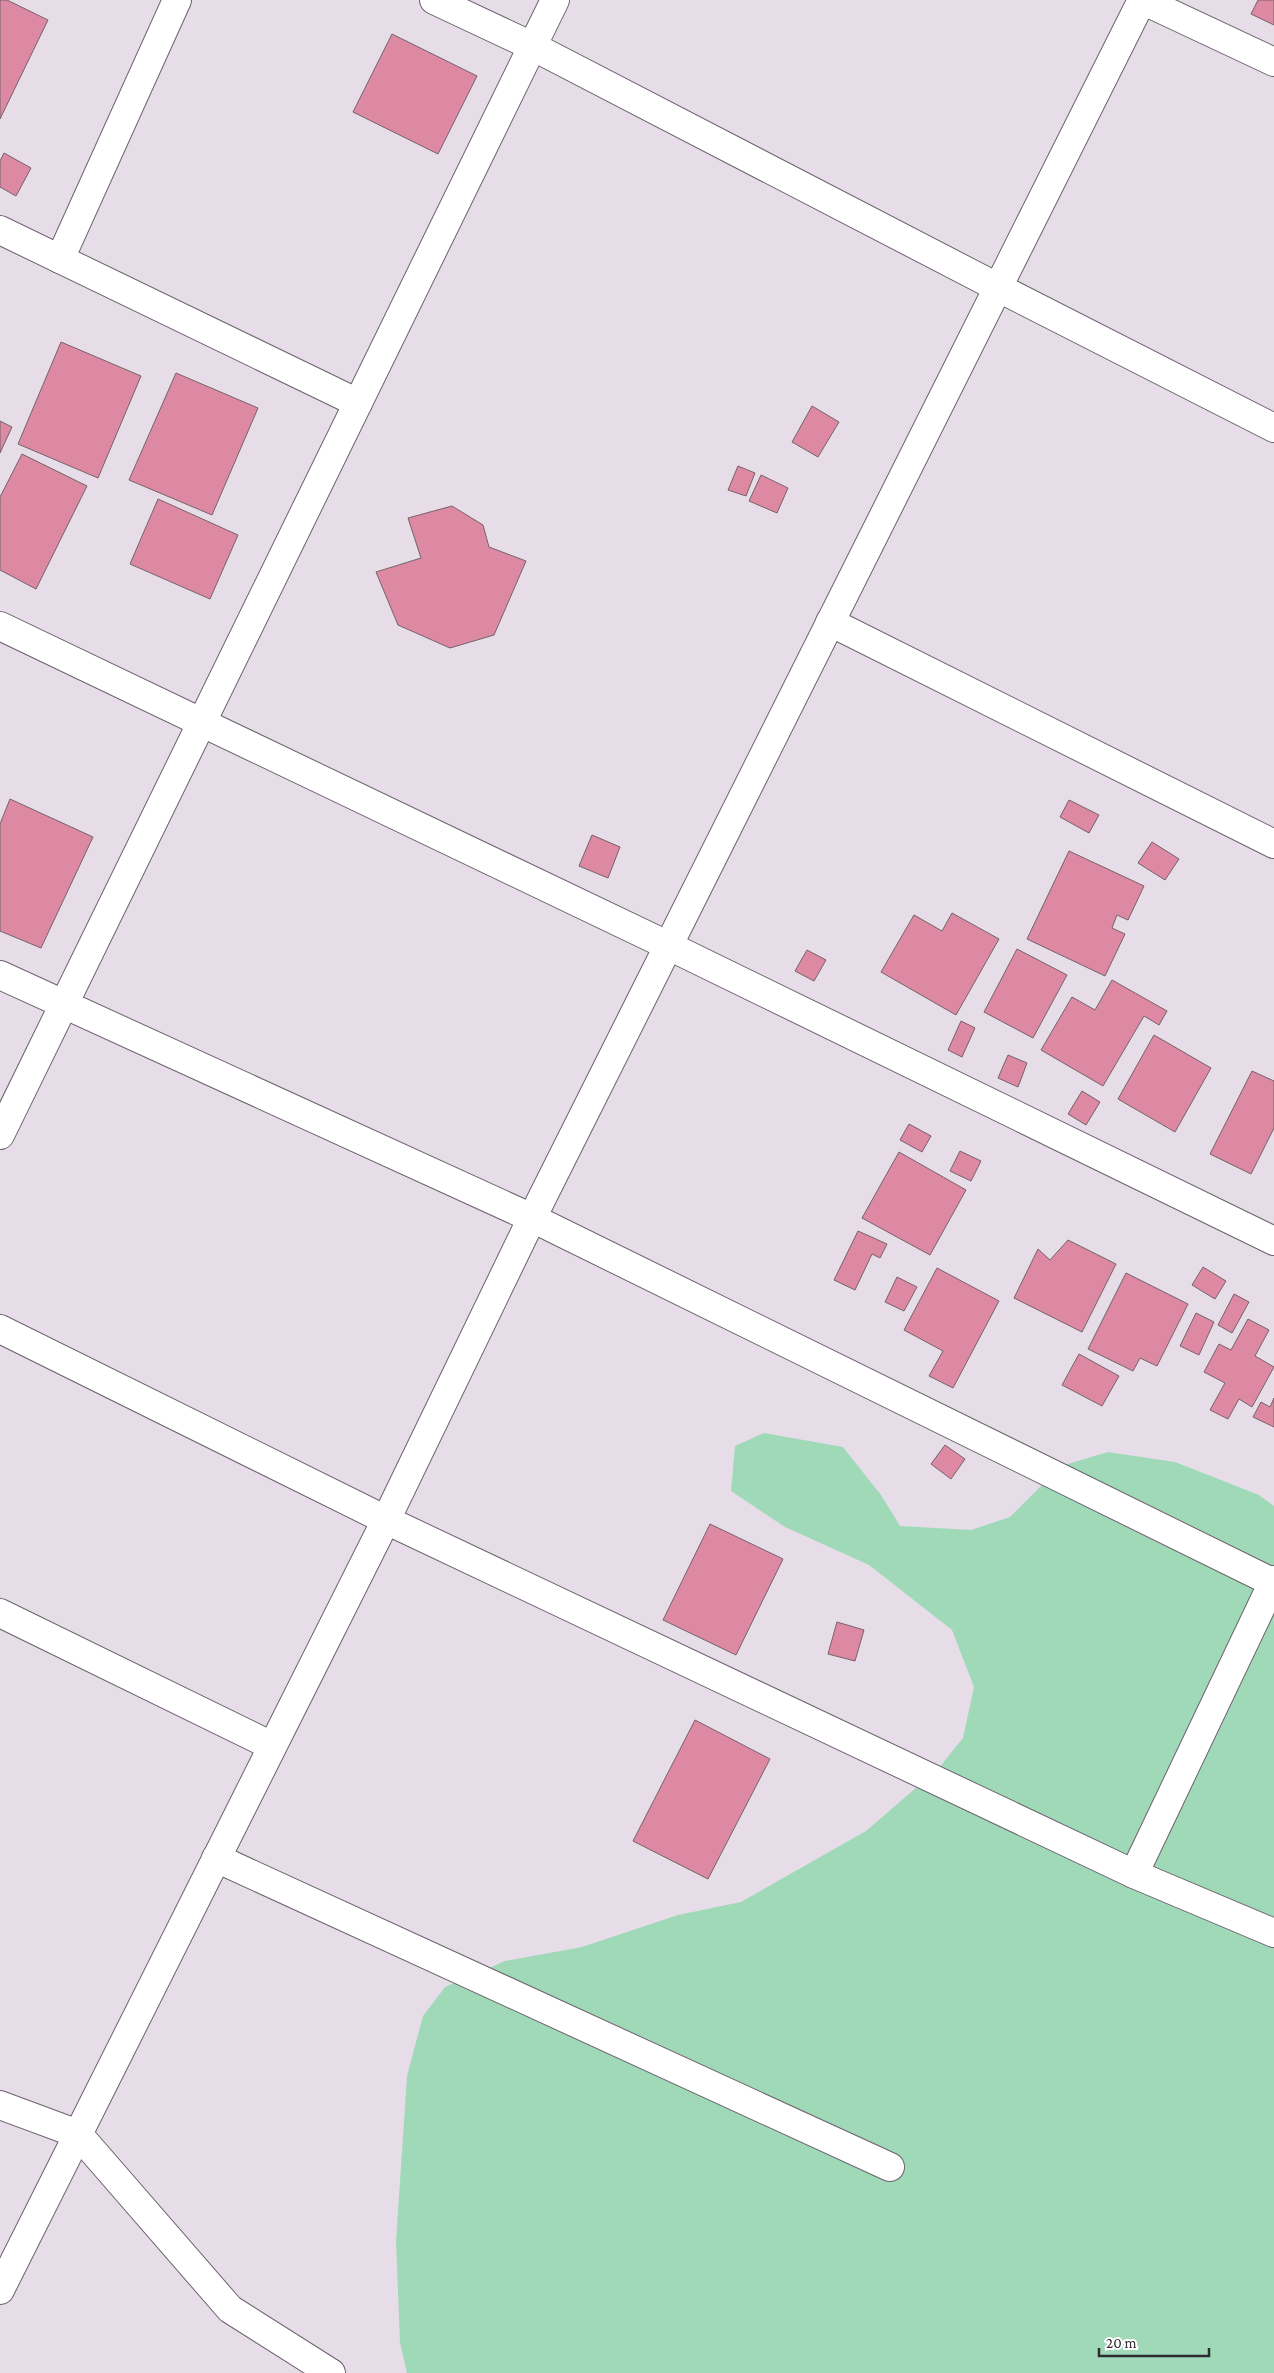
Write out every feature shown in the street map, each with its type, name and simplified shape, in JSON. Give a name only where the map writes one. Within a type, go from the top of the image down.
[{"type":"street","points":[[60,259],[177,0]]},
{"type":"street","points":[[434,0],[532,46],[997,288],[1274,428]]},
{"type":"street","points":[[0,1135],[554,0]]},
{"type":"street","points":[[0,2290],[386,1520],[532,1218],[1142,0],[1274,62]]},
{"type":"street","points":[[0,230],[358,403]]},
{"type":"street","points":[[830,622],[1274,844]]},
{"type":"street","points":[[0,626],[669,946],[1274,1241]]},
{"type":"street","points":[[0,975],[532,1218],[1274,1582],[1134,1874]]},
{"type":"street","points":[[0,1329],[386,1520],[1134,1874],[1274,1933]]},
{"type":"street","points":[[0,1613],[272,1746]]},
{"type":"street","points":[[216,1858],[890,2168]]},
{"type":"street","points":[[0,2105],[78,2134],[230,2309],[331,2373]]},
{"type":"green space","points":[[764,1433],[843,1447],[881,1495],[900,1526],[971,1530],[1010,1517],[1061,1466],[1108,1452],[1175,1462],[1259,1495],[1274,1506],[1274,2373],[407,2373],[400,2343],[396,2241],[407,2076],[423,2016],[445,1987],[505,1961],[582,1947],[678,1915],[741,1902],[866,1831],[938,1769],[963,1738],[974,1687],[952,1630],[869,1565],[785,1527],[731,1491],[735,1446]]},
{"type":"building","points":[[0,0],[7,0],[48,20],[0,119]]},
{"type":"building","points":[[1258,0],[1274,0],[1274,25],[1251,14]]},
{"type":"building","points":[[392,34],[477,76],[438,154],[353,112]]},
{"type":"building","points":[[4,153],[31,168],[16,196],[0,187],[0,161]]},
{"type":"building","points":[[61,342],[141,376],[98,478],[18,444]]},
{"type":"building","points":[[176,373],[258,408],[212,515],[129,480]]},
{"type":"building","points":[[812,406],[839,422],[818,457],[792,442]]},
{"type":"building","points":[[0,421],[12,427],[0,453]]},
{"type":"building","points":[[22,454],[87,486],[36,589],[0,570],[0,497]]},
{"type":"building","points":[[738,466],[755,473],[746,496],[728,490]]},
{"type":"building","points":[[761,475],[788,488],[777,513],[749,501]]},
{"type":"building","points":[[158,499],[238,535],[210,599],[130,564]]},
{"type":"building","points":[[452,506],[483,525],[489,547],[526,561],[494,635],[450,648],[398,625],[376,572],[421,558],[408,518]]},
{"type":"building","points":[[10,799],[93,837],[41,948],[0,931],[0,824]]},
{"type":"building","points":[[1069,800],[1099,815],[1089,833],[1060,817]]},
{"type":"building","points":[[592,835],[620,847],[608,878],[579,866]]},
{"type":"building","points":[[1152,842],[1179,859],[1165,880],[1138,863]]},
{"type":"building","points":[[1069,851],[1144,886],[1128,920],[1117,915],[1112,928],[1125,934],[1105,976],[1027,939]]},
{"type":"building","points":[[952,913],[999,939],[956,1015],[881,972],[914,915],[942,931]]},
{"type":"building","points":[[1017,949],[1067,975],[1033,1038],[984,1012]]},
{"type":"building","points":[[807,950],[826,960],[814,981],[795,971]]},
{"type":"building","points":[[1112,980],[1167,1011],[1159,1025],[1144,1016],[1103,1086],[1041,1050],[1072,997],[1095,1010]]},
{"type":"building","points":[[961,1021],[975,1028],[962,1057],[948,1050]]},
{"type":"building","points":[[1154,1035],[1211,1068],[1175,1132],[1118,1099]]},
{"type":"building","points":[[1008,1055],[1027,1063],[1018,1087],[998,1078]]},
{"type":"building","points":[[1252,1071],[1274,1081],[1274,1128],[1251,1174],[1210,1154]]},
{"type":"building","points":[[1082,1091],[1100,1102],[1086,1125],[1068,1114]]},
{"type":"building","points":[[909,1124],[931,1136],[922,1152],[900,1140]]},
{"type":"building","points":[[960,1151],[981,1161],[971,1181],[950,1171]]},
{"type":"building","points":[[899,1152],[966,1190],[930,1255],[862,1218]]},
{"type":"building","points":[[858,1231],[887,1244],[880,1258],[872,1254],[855,1290],[834,1280]]},
{"type":"building","points":[[1068,1240],[1116,1264],[1082,1332],[1014,1298],[1038,1249],[1050,1260]]},
{"type":"building","points":[[1203,1267],[1226,1281],[1215,1299],[1192,1285]]},
{"type":"building","points":[[937,1268],[999,1301],[953,1388],[929,1376],[943,1351],[904,1330]]},
{"type":"building","points":[[1126,1273],[1188,1304],[1157,1366],[1140,1358],[1133,1371],[1088,1349]]},
{"type":"building","points":[[897,1277],[917,1287],[904,1311],[885,1302]]},
{"type":"building","points":[[1234,1294],[1249,1302],[1232,1333],[1218,1325]]},
{"type":"building","points":[[1196,1313],[1214,1322],[1199,1355],[1180,1346]]},
{"type":"building","points":[[1248,1319],[1269,1330],[1255,1356],[1274,1367],[1252,1407],[1239,1399],[1228,1419],[1210,1410],[1225,1383],[1204,1372],[1219,1344],[1231,1350]]},
{"type":"building","points":[[1079,1354],[1119,1376],[1102,1406],[1062,1385]]},
{"type":"building","points":[[1274,1398],[1274,1427],[1253,1417],[1261,1402],[1270,1407]]},
{"type":"building","points":[[945,1445],[965,1459],[951,1479],[931,1464]]},
{"type":"building","points":[[710,1524],[783,1559],[736,1655],[663,1620]]},
{"type":"building","points":[[837,1622],[864,1630],[855,1661],[828,1654]]},
{"type":"building","points":[[695,1720],[770,1759],[708,1879],[633,1841]]}]
